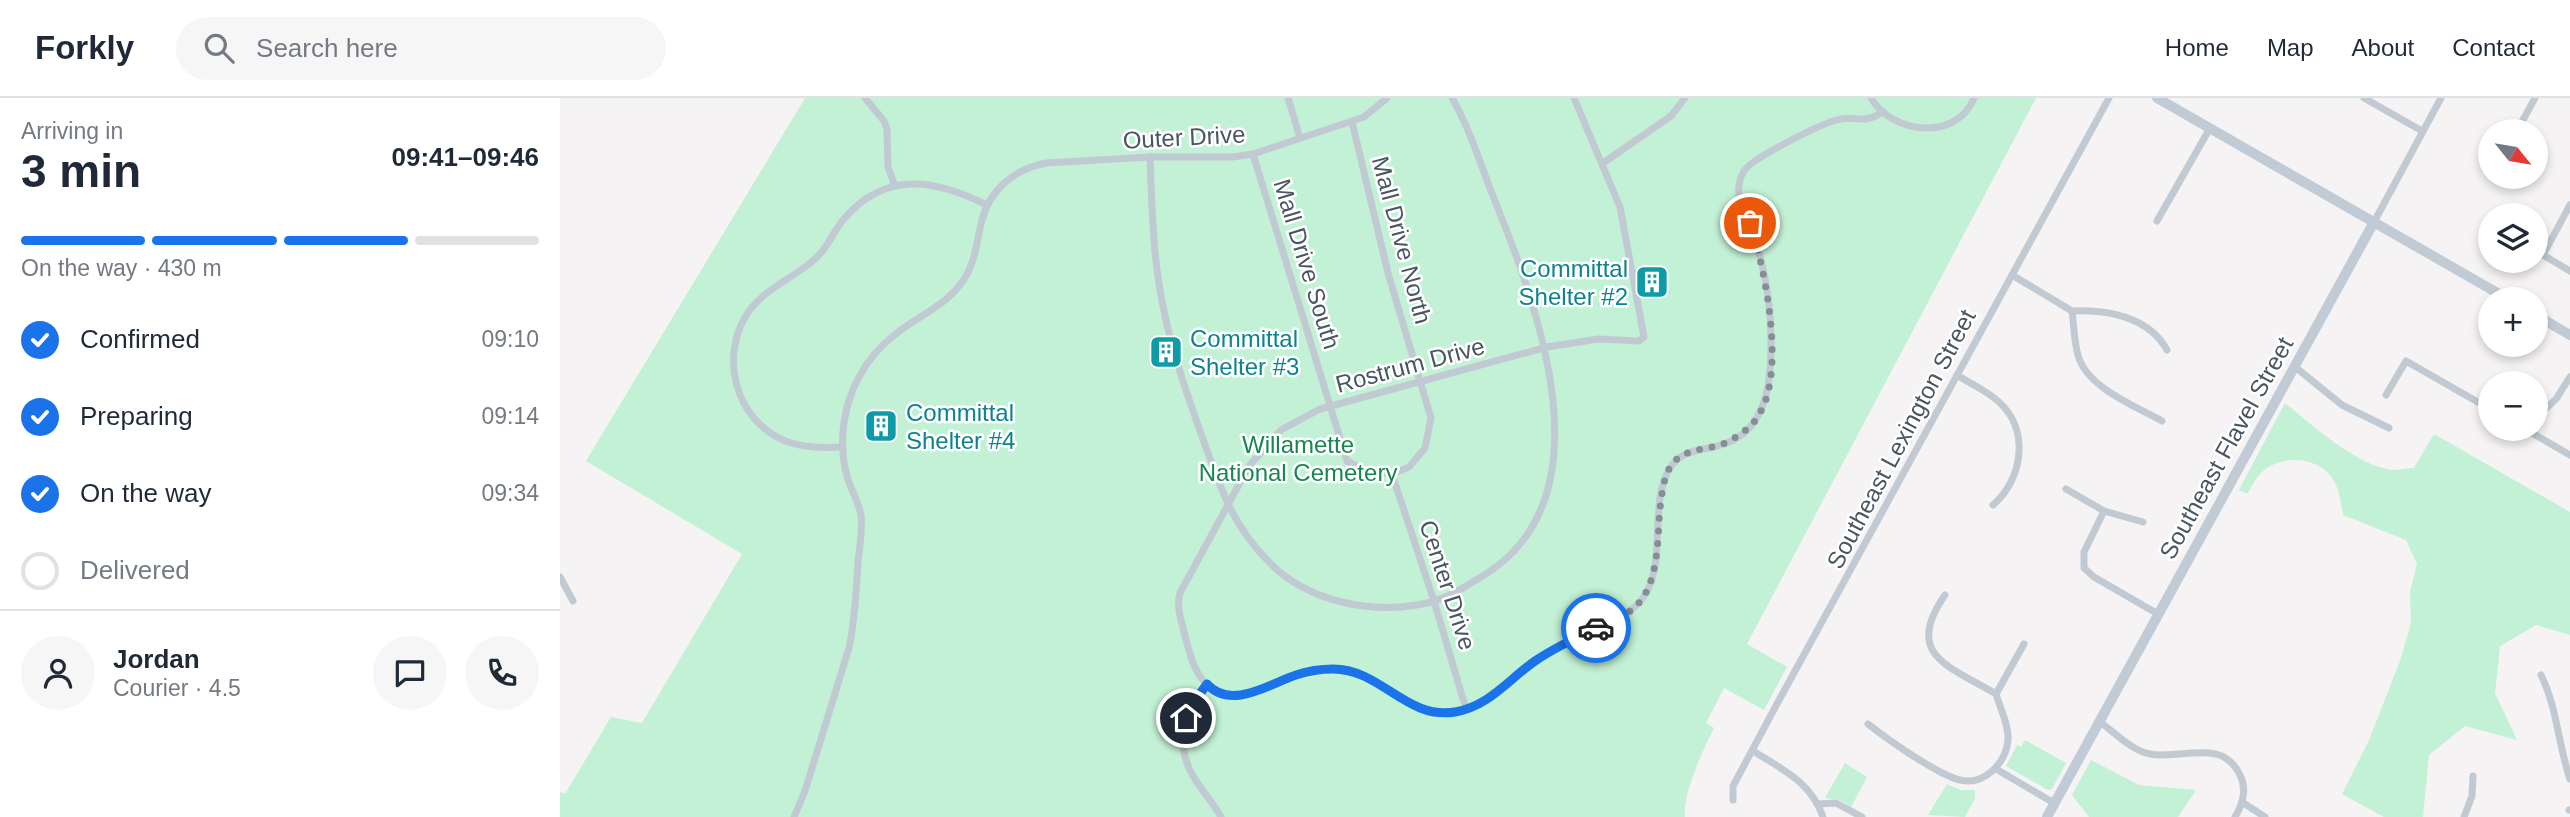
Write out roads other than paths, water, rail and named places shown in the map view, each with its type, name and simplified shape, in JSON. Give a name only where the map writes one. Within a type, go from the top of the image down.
[{"type":"street","points":[[865,98],[884,121],[887,129],[888,167],[895,186]]},
{"type":"street","points":[[1288,98],[1300,138]]},
{"type":"street","name":"Outer Drive","points":[[987,205],[1003,184],[1032,166],[1060,161],[1233,157],[1253,154],[1364,117],[1387,98]]},
{"type":"street","points":[[1150,158],[1152,225],[1164,311],[1191,406],[1227,506],[1256,548],[1275,568],[1298,584],[1329,599],[1362,606],[1388,607],[1434,601],[1446,598],[1500,566],[1521,544],[1541,509],[1554,468],[1556,430],[1553,389],[1529,295],[1512,242],[1452,98]]},
{"type":"street","points":[[1574,98],[1603,163],[1671,116],[1685,98]]},
{"type":"street","points":[[1871,98],[1883,112],[1906,124],[1936,129],[1961,119],[1974,98]]},
{"type":"street","name":"Southeast Lexington Street","points":[[1732,800],[1733,786],[2109,98]]},
{"type":"street","points":[[2157,98],[2487,287]]},
{"type":"street","points":[[2364,98],[2422,131]]},
{"type":"street","name":"Southeast Flavel Street","points":[[2050,813],[2441,98]]},
{"type":"street","points":[[2524,119],[2535,98]]},
{"type":"street","points":[[1221,817],[1192,775],[1183,747],[1186,718],[1207,684],[1221,692],[1241,695],[1297,675],[1334,669],[1369,678],[1409,705],[1429,712],[1466,709],[1491,698],[1535,661],[1553,650],[1630,611],[1643,598],[1652,578],[1662,495],[1670,468],[1685,454],[1726,444],[1747,429],[1761,411],[1768,391],[1771,353],[1767,299],[1759,252],[1740,201],[1739,181],[1742,174],[1754,160],[1825,125],[1845,118],[1870,120],[1883,112]]},
{"type":"street","name":"Mall Drive North","points":[[1352,122],[1388,273],[1431,418],[1426,449],[1409,467],[1392,474]]},
{"type":"street","points":[[2157,221],[2210,128]]},
{"type":"street","name":"Mall Drive South","points":[[1253,154],[1347,461],[1365,470],[1392,474]]},
{"type":"street","name":"Rostrum Drive","points":[[1207,684],[1200,678],[1192,662],[1178,600],[1249,466],[1281,430],[1329,406],[1547,347],[1598,339],[1639,341],[1644,337],[1620,207],[1603,163]]},
{"type":"street","points":[[794,817],[809,778],[849,648],[852,629],[861,517],[847,477],[843,447],[847,410],[860,375],[871,358],[895,334],[945,301],[960,286],[972,265],[987,205],[947,187],[925,184],[895,186],[865,200],[851,211],[820,255],[759,300],[743,322],[734,347],[733,362],[738,392],[758,422],[782,439],[798,445],[843,447]]},
{"type":"street","points":[[2570,205],[2543,255],[2570,271]]},
{"type":"street","points":[[2012,275],[2072,311],[2094,310],[2129,319],[2159,336],[2166,350]]},
{"type":"street","points":[[2072,311],[2078,355],[2089,375],[2103,387],[2162,421]]},
{"type":"street","points":[[2548,322],[2570,335]]},
{"type":"street","points":[[2386,395],[2406,361],[2478,402]]},
{"type":"street","points":[[2294,366],[2342,405],[2389,428]]},
{"type":"street","points":[[1957,375],[1999,402],[2011,418],[2017,436],[2019,465],[2009,488],[1993,505]]},
{"type":"street","points":[[2548,407],[2570,377]]},
{"type":"street","points":[[2546,441],[2570,455]]},
{"type":"street","name":"Center Drive","points":[[1392,474],[1466,709]]},
{"type":"street","points":[[2066,489],[2104,511],[2143,522]]},
{"type":"street","points":[[2104,511],[2084,552],[2084,568],[2094,577],[2158,614]]},
{"type":"street","points":[[560,576],[573,601]]},
{"type":"street","points":[[1868,724],[1884,737],[1960,780],[1980,780],[1996,769],[2008,743],[2007,729],[1996,694],[1948,666],[1933,650],[1928,640],[1929,622],[1945,595]]},
{"type":"street","points":[[1996,694],[2024,644]]},
{"type":"street","points":[[2541,675],[2551,695],[2561,751],[2570,779]]},
{"type":"street","points":[[2100,722],[2147,754],[2205,752],[2220,755],[2233,765],[2240,775],[2244,790],[2235,817]]},
{"type":"street","points":[[1753,751],[1800,781],[1818,804],[1823,817]]},
{"type":"street","points":[[1996,769],[2050,813]]},
{"type":"street","points":[[2464,817],[2472,796],[2473,776]]},
{"type":"street","points":[[2242,802],[2265,817]]},
{"type":"street","points":[[1818,804],[1836,803],[1862,817]]},
{"type":"place","name":"Committal Shelter #2","points":[[1652,282]]},
{"type":"place","name":"Committal Shelter #3","points":[[1166,352]]},
{"type":"place","name":"Committal Shelter #4","points":[[881,426]]},
{"type":"park label","name":"Willamette National Cemetery","points":[[1298,458]]}]
